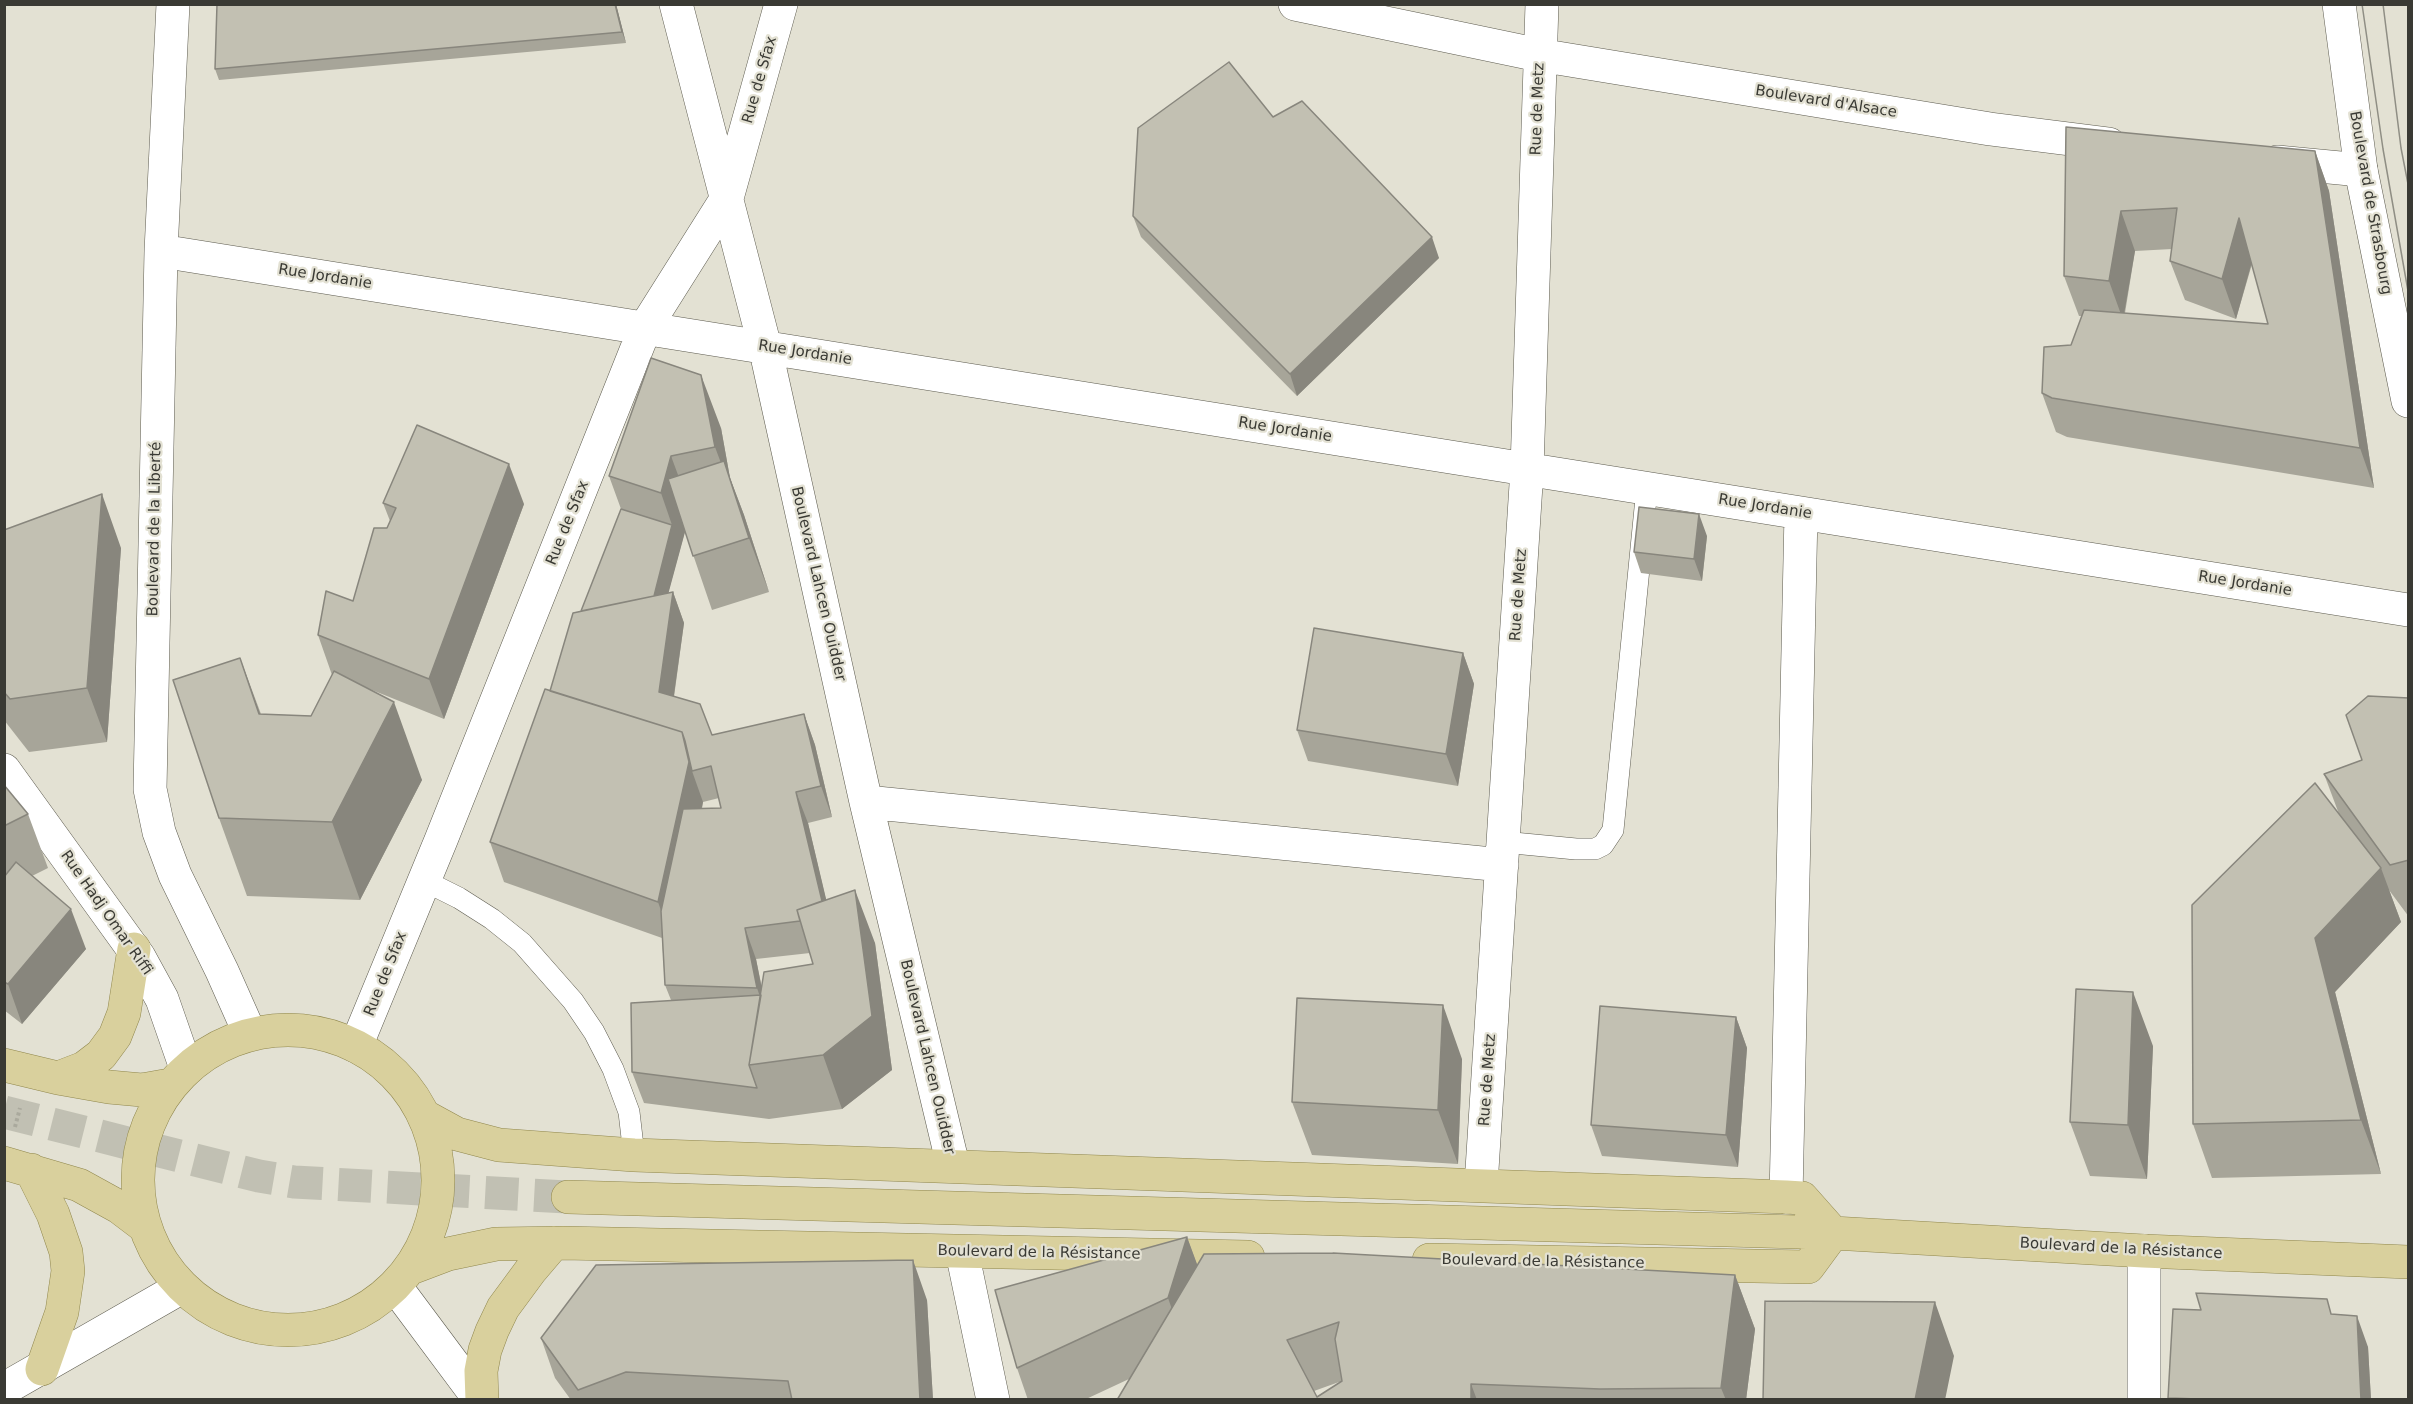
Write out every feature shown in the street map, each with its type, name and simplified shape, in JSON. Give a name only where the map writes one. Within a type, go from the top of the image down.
[{"type":"main road","points":[[58,1078],[84,1068],[101,1055],[115,1036],[124,1013],[134,949]]},
{"type":"main road","points":[[277,1030],[304,1030],[331,1036],[356,1046],[380,1060],[400,1079],[424,1116],[437,1158],[439,1181],[437,1204],[423,1247],[403,1277],[375,1303],[352,1316],[327,1325],[301,1330],[274,1329],[248,1325],[224,1316],[182,1287],[165,1267],[144,1226],[137,1176],[140,1151],[147,1127],[158,1104],[178,1077],[204,1054],[224,1043],[250,1034],[277,1030]]},
{"type":"main road","points":[[4,1065],[58,1078],[142,1090],[178,1077]]},
{"type":"main road","points":[[424,1116],[457,1134],[499,1144],[634,1155],[1802,1198],[1833,1233]]},
{"type":"main road","points":[[16,1156],[93,1191],[120,1207],[144,1226]]},
{"type":"main road","points":[[16,1156],[53,1214],[66,1252],[68,1271],[62,1312],[42,1369]]},
{"type":"main road","points":[[568,1197],[1833,1233]]},
{"type":"main road","name":"Boulevard de la Résistance","points":[[1403,1260],[1808,1267],[1833,1233],[2144,1251],[2409,1262]]},
{"type":"main road","points":[[481,1400],[481,1371],[485,1350],[503,1308],[554,1243]]},
{"type":"main road","name":"Boulevard de la Résistance","points":[[403,1277],[448,1254],[496,1244],[554,1243],[1272,1257]]},
{"type":"street","name":"Boulevard de la Liberté","points":[[173,4],[161,251],[150,789],[159,832],[175,875],[250,1034]]},
{"type":"street","name":"Boulevard Lahcen Ouidder","points":[[676,4],[765,347],[867,802],[953,1165]]},
{"type":"street","name":"Rue de Sfax","points":[[356,1046],[645,328],[727,198],[781,4]]},
{"type":"street","name":"Boulevard d'Alsace","points":[[1295,4],[1539,55],[1990,129],[2136,147]]},
{"type":"street","name":"Rue de Metz","points":[[1481,1185],[1527,469],[1542,4]]},
{"type":"street","name":"Boulevard de Strasbourg","points":[[2339,4],[2361,170],[2409,401]]},
{"type":"street","points":[[2243,158],[2361,170]]},
{"type":"street","name":"Rue Jordanie","points":[[161,251],[2409,610]]},
{"type":"street","points":[[1786,1197],[1801,513]]},
{"type":"street","name":"Rue Hadj Omar Riffi","points":[[4,770],[134,949],[162,999],[178,1077]]},
{"type":"street","points":[[867,802],[1502,853]]},
{"type":"street","points":[[2144,1251],[2144,1400]]},
{"type":"street","points":[[962,1252],[993,1400]]},
{"type":"street","points":[[403,1277],[481,1400]]},
{"type":"street","points":[[4,1389],[182,1287]]},
{"type":"lane","points":[[1502,853],[1595,849],[1603,845],[1613,830],[1647,488]]},
{"type":"lane","points":[[424,881],[467,903],[522,943],[573,1001],[594,1032],[613,1070],[629,1112],[634,1155]]},
{"type":"path","points":[[16,1156],[21,1104]]},
{"type":"building","points":[[217,4],[615,4],[622,32],[215,69]]},
{"type":"building","points":[[1229,62],[1273,117],[1302,101],[1432,237],[1290,374],[1133,216],[1138,128]]},
{"type":"building","points":[[2066,127],[2315,151],[2360,448],[2052,398],[2042,393],[2044,347],[2071,345],[2084,310],[2268,324],[2239,218],[2222,279],[2170,261],[2177,208],[2121,211],[2109,281],[2064,276]]},
{"type":"building","points":[[651,358],[701,375],[715,447],[671,456],[661,493],[609,476]]},
{"type":"building","points":[[417,425],[509,464],[429,679],[318,635],[326,591],[353,601],[374,528],[387,528],[396,508],[383,503]]},
{"type":"building","points":[[724,461],[749,538],[693,556],[668,479]]},
{"type":"building","points":[[102,494],[87,688],[10,699],[4,692],[4,530]]},
{"type":"building","points":[[1639,507],[1699,514],[1694,559],[1634,552]]},
{"type":"building","points":[[621,509],[672,525],[654,596],[581,611]]},
{"type":"building","points":[[673,592],[659,692],[700,704],[712,735],[804,714],[821,786],[796,792],[822,901],[797,910],[800,921],[745,928],[757,988],[665,985],[661,911],[683,809],[721,808],[711,766],[692,771],[682,732],[550,691],[573,613]]},
{"type":"building","points":[[1314,628],[1463,653],[1446,754],[1297,730]]},
{"type":"building","points":[[240,658],[259,714],[311,716],[334,671],[394,702],[332,822],[219,818],[173,680]]},
{"type":"building","points":[[545,689],[682,732],[689,762],[658,902],[490,842]]},
{"type":"building","points":[[2368,696],[2409,698],[2409,860],[2390,865],[2324,774],[2362,760],[2346,715]]},
{"type":"building","points":[[2315,783],[2381,868],[2315,938],[2361,1120],[2193,1124],[2192,905]]},
{"type":"building","points":[[4,785],[28,814],[4,826]]},
{"type":"building","points":[[16,862],[71,909],[8,984],[4,982],[4,877]]},
{"type":"building","points":[[855,890],[872,1016],[823,1055],[749,1065],[764,972],[813,964],[797,910]]},
{"type":"building","points":[[2076,989],[2133,992],[2128,1125],[2070,1122]]},
{"type":"building","points":[[761,995],[749,1065],[757,1088],[632,1072],[631,1003]]},
{"type":"building","points":[[1297,998],[1443,1005],[1438,1110],[1292,1102]]},
{"type":"building","points":[[1600,1006],[1736,1017],[1726,1135],[1591,1125]]},
{"type":"building","points":[[1187,1237],[1168,1298],[1017,1368],[995,1290]]},
{"type":"building","points":[[1333,1253],[1735,1275],[1721,1388],[1600,1389],[1471,1384],[1471,1400],[1117,1400],[1204,1254]],"holes":[[[1339,1322],[1335,1339],[1342,1381],[1317,1397],[1287,1340]]]},
{"type":"building","points":[[913,1260],[920,1400],[792,1400],[788,1381],[626,1372],[578,1390],[541,1338],[596,1265]]},
{"type":"building","points":[[2196,1293],[2327,1299],[2331,1314],[2357,1316],[2361,1400],[2168,1398],[2173,1309],[2201,1310]]},
{"type":"building","points":[[1765,1301],[1935,1302],[1915,1400],[1763,1400]]},
{"type":"tunnel","points":[[4,1112],[259,1176],[294,1182],[568,1197]]},
{"type":"tram line","points":[[2362,4],[2383,149],[2408,291]]},
{"type":"tram line","points":[[2383,4],[2401,148],[2408,184]]}]
